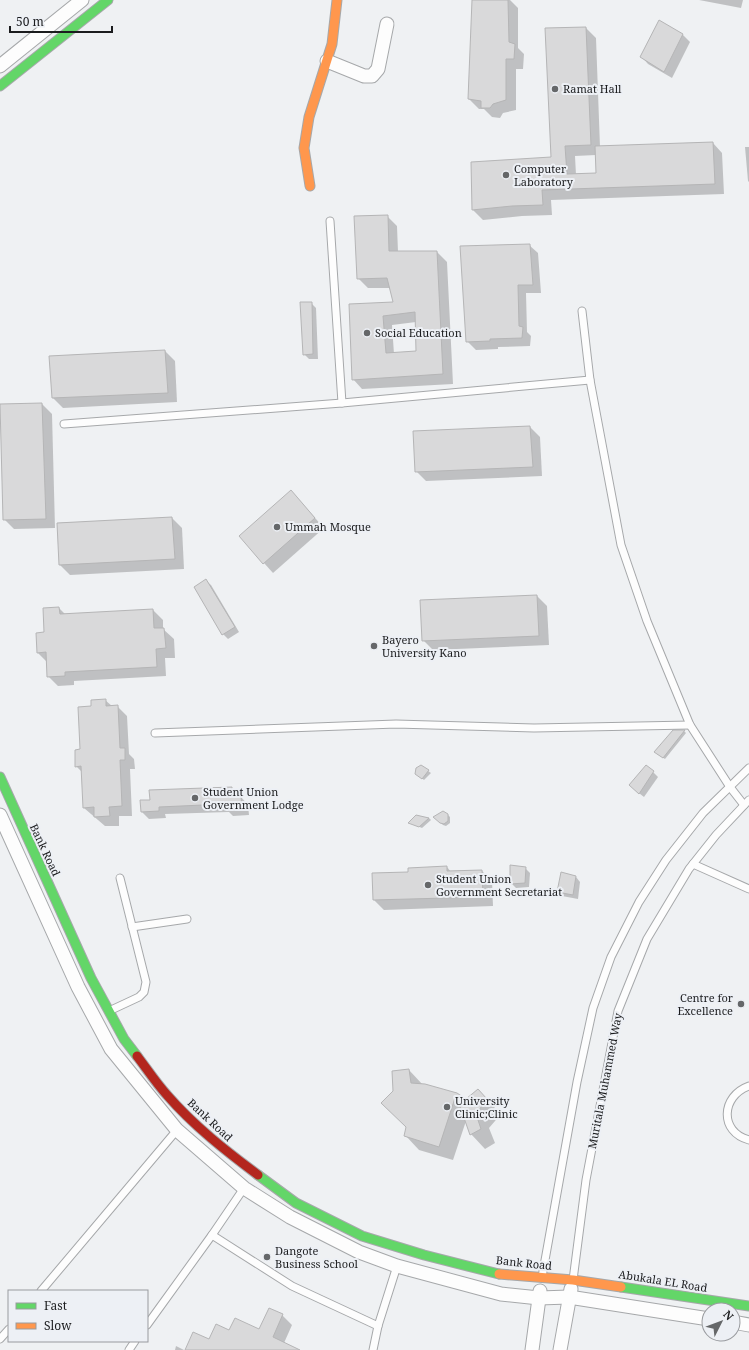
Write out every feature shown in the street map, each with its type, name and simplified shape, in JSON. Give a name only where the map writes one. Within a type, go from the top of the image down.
[{"type":"street","points":[[0,66],[82,0]]},
{"type":"street","points":[[0,86],[108,0]]},
{"type":"street","points":[[310,186],[304,148],[309,117],[332,44],[337,0]]},
{"type":"street","points":[[327,61],[364,76],[372,76],[378,69],[387,24]]},
{"type":"street","name":"Bank Road","points":[[0,777],[91,978],[109,1011],[129,1046],[167,1095],[195,1124],[225,1150],[296,1203],[362,1236],[424,1255],[503,1275],[572,1280]]},
{"type":"street","points":[[0,815],[78,987],[111,1049],[177,1130],[244,1188],[290,1217],[359,1252],[397,1266],[501,1294],[539,1298],[569,1297],[701,1318]]},
{"type":"street","points":[[532,1350],[542,1277]]},
{"type":"street","name":"Muritala Muhammed Way","points":[[560,1350],[572,1280]]},
{"type":"street","name":"Abukala EL Road","points":[[572,1280],[749,1306]]},
{"type":"lane","points":[[330,221],[342,403]]},
{"type":"lane","points":[[582,311],[590,380],[621,545],[647,621],[690,725],[730,787],[746,802]]},
{"type":"lane","points":[[64,424],[342,403],[590,380]]},
{"type":"lane","points":[[155,733],[396,724],[534,728],[690,725]]},
{"type":"lane","points":[[542,1277],[577,1082],[594,1008],[611,957],[639,902],[666,860],[703,813],[749,768]]},
{"type":"lane","name":"Muritala Muhammed Way","points":[[572,1280],[586,1180],[618,1010],[647,940],[692,864],[746,802]]},
{"type":"lane","points":[[692,864],[749,889]]},
{"type":"lane","points":[[109,1011],[139,997],[144,992],[146,982],[120,878]]},
{"type":"lane","points":[[132,927],[187,919]]},
{"type":"lane","points":[[749,1086],[740,1089],[734,1095],[729,1102],[727,1110],[727,1119],[730,1126],[736,1133],[749,1140]]},
{"type":"lane","points":[[42,1290],[177,1130]]},
{"type":"lane","points":[[148,1323],[212,1235],[244,1188]]},
{"type":"lane","points":[[212,1235],[292,1286],[378,1326]]},
{"type":"lane","points":[[373,1350],[378,1326],[397,1266]]},
{"type":"lane","points":[[0,1339],[8,1330]]},
{"type":"building","points":[[472,0],[508,0],[509,42],[515,44],[514,59],[506,59],[506,100],[493,104],[490,108],[481,108],[481,101],[468,99]]},
{"type":"building","points":[[659,20],[683,34],[664,72],[640,57]]},
{"type":"building","points":[[586,27],[591,145],[565,146],[567,174],[596,173],[595,146],[713,142],[715,184],[542,190],[543,205],[472,210],[471,162],[551,157],[545,28]]},
{"type":"building","points":[[388,215],[389,251],[437,251],[443,374],[352,380],[349,304],[393,302],[387,278],[357,279],[354,216]],"holes":[[[415,312],[416,351],[386,353],[383,316]]]},
{"type":"building","points":[[530,244],[533,285],[518,285],[519,326],[523,327],[522,338],[490,339],[490,341],[466,342],[460,246]]},
{"type":"building","points":[[300,302],[312,302],[313,354],[303,355]]},
{"type":"building","points":[[165,350],[168,393],[52,398],[49,356]]},
{"type":"building","points":[[42,403],[46,519],[3,520],[0,404]]},
{"type":"building","points":[[530,426],[533,467],[415,472],[413,431]]},
{"type":"building","name":"Ummah Mosque","points":[[291,490],[315,518],[263,564],[239,536]]},
{"type":"building","points":[[172,517],[175,559],[59,565],[57,523]]},
{"type":"building","points":[[206,579],[235,627],[222,635],[194,587]]},
{"type":"building","points":[[537,595],[539,636],[422,641],[420,600]]},
{"type":"building","points":[[59,607],[60,614],[153,609],[154,628],[164,628],[166,648],[156,649],[157,667],[65,672],[65,676],[47,677],[46,652],[37,653],[36,633],[44,632],[43,608]]},
{"type":"building","points":[[106,699],[106,706],[118,705],[120,748],[125,748],[125,760],[120,760],[122,806],[109,807],[110,816],[94,817],[94,807],[83,808],[81,766],[75,767],[75,750],[80,749],[78,707],[91,706],[91,700]]},
{"type":"building","points":[[673,730],[685,730],[663,758],[654,752]]},
{"type":"building","points":[[421,765],[429,770],[422,779],[415,774],[416,768]]},
{"type":"building","points":[[646,765],[654,771],[639,794],[629,785]]},
{"type":"building","name":"Student Union Government Lodge","points":[[232,787],[232,796],[241,796],[242,808],[225,809],[225,804],[159,807],[159,811],[141,812],[140,800],[150,800],[149,790]]},
{"type":"building","points":[[443,811],[448,814],[448,821],[444,824],[440,823],[433,817]]},
{"type":"building","points":[[416,815],[429,818],[419,827],[408,823]]},
{"type":"building","points":[[510,865],[526,867],[525,883],[510,884]]},
{"type":"building","name":"Student Union Government Secretariat","points":[[447,866],[447,871],[482,870],[483,897],[373,900],[372,873],[408,872],[408,868]]},
{"type":"building","points":[[561,872],[576,876],[573,895],[557,892]]},
{"type":"building","name":"University Clinic;Clinic","points":[[409,1069],[411,1083],[425,1084],[457,1093],[466,1099],[478,1089],[487,1099],[476,1114],[481,1129],[470,1135],[456,1095],[439,1147],[404,1136],[406,1127],[381,1103],[393,1091],[392,1071]]},
{"type":"building","points":[[269,1308],[283,1314],[273,1337],[300,1350],[185,1350],[193,1332],[209,1339],[216,1324],[229,1330],[235,1318],[259,1329]]},
{"type":"traffic: fast","points":[[0,86],[108,0]]},
{"type":"traffic: fast","points":[[0,777],[91,978],[124,1039],[137,1056]]},
{"type":"traffic: fast","points":[[258,1175],[296,1203],[362,1236],[424,1255],[499,1274]]},
{"type":"traffic: fast","points":[[621,1287],[749,1306]]},
{"type":"traffic: slow","points":[[310,186],[304,148],[309,117],[332,44],[337,0]]},
{"type":"traffic: slow","points":[[499,1274],[573,1280],[621,1287]]},
{"type":"traffic: jam","points":[[137,1056],[155,1081],[199,1128],[258,1175]]},
{"type":"place","name":"Ramat Hall","points":[[555,89]]},
{"type":"place","name":"Computer Laboratory","points":[[506,175]]},
{"type":"place","name":"Social Education","points":[[367,333]]},
{"type":"place","name":"Ummah Mosque","points":[[277,527]]},
{"type":"place","name":"Bayero University Kano","points":[[374,646]]},
{"type":"place","name":"Student Union Government Lodge","points":[[195,798]]},
{"type":"place","name":"Student Union Government Secretariat","points":[[428,885]]},
{"type":"place","name":"Centre for Excellence","points":[[741,1004]]},
{"type":"place","name":"University Clinic;Clinic","points":[[447,1107]]},
{"type":"place","name":"Dangote Business School","points":[[267,1257]]}]
